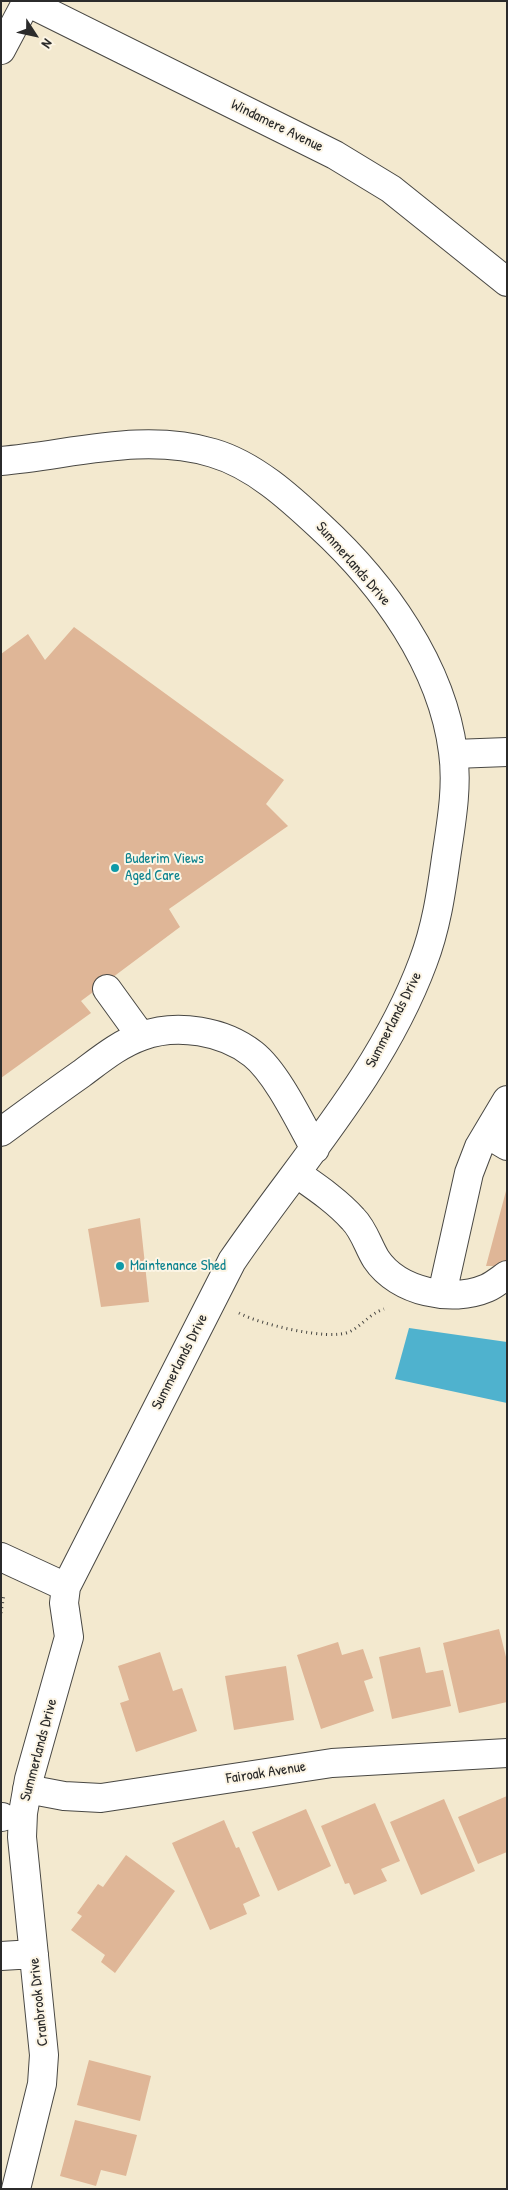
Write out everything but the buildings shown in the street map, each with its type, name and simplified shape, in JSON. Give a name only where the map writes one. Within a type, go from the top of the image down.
[{"type":"street","points":[[1,50],[27,2]]},
{"type":"street","name":"Windamere Avenue","points":[[27,2],[335,154],[391,189],[507,282]]},
{"type":"street","name":"Summerlands Drive","points":[[1,461],[148,443],[212,452],[249,468],[285,495],[325,530],[386,599],[428,669],[445,717],[454,754],[453,810],[442,888],[436,926],[423,964],[388,1038],[349,1100],[315,1149],[264,1214],[232,1261],[66,1587],[64,1604],[69,1637],[11,1810]]},
{"type":"street","points":[[454,754],[507,752]]},
{"type":"street","points":[[107,989],[141,1036]]},
{"type":"street","points":[[1,1132],[114,1050],[141,1036],[160,1030],[193,1030],[228,1040],[253,1054],[272,1074],[315,1149]]},
{"type":"street","points":[[442,1294],[469,1173],[479,1147],[497,1140],[507,1100]]},
{"type":"street","points":[[296,1173],[354,1220],[376,1260],[391,1276],[404,1284],[442,1294],[466,1294],[488,1288],[507,1275]]},
{"type":"street","points":[[1,1557],[66,1587]]},
{"type":"street","name":"Fairoak Avenue","points":[[11,1810],[64,1796],[101,1798],[332,1763],[507,1754]]},
{"type":"street","name":"Cranbrook Drive","points":[[11,1810],[22,1837],[44,2055],[42,2084],[16,2189]]},
{"type":"street","points":[[1,1956],[34,1954]]},
{"type":"path","points":[[212,1300],[259,1322],[326,1335],[339,1335],[349,1332],[367,1318],[385,1308]]},
{"type":"water","points":[[409,1328],[507,1342],[507,1403],[395,1379]]},
{"type":"place","name":"Buderim Views Aged Care","points":[[115,868]]},
{"type":"place","name":"Maintenance Shed","points":[[120,1266]]}]
